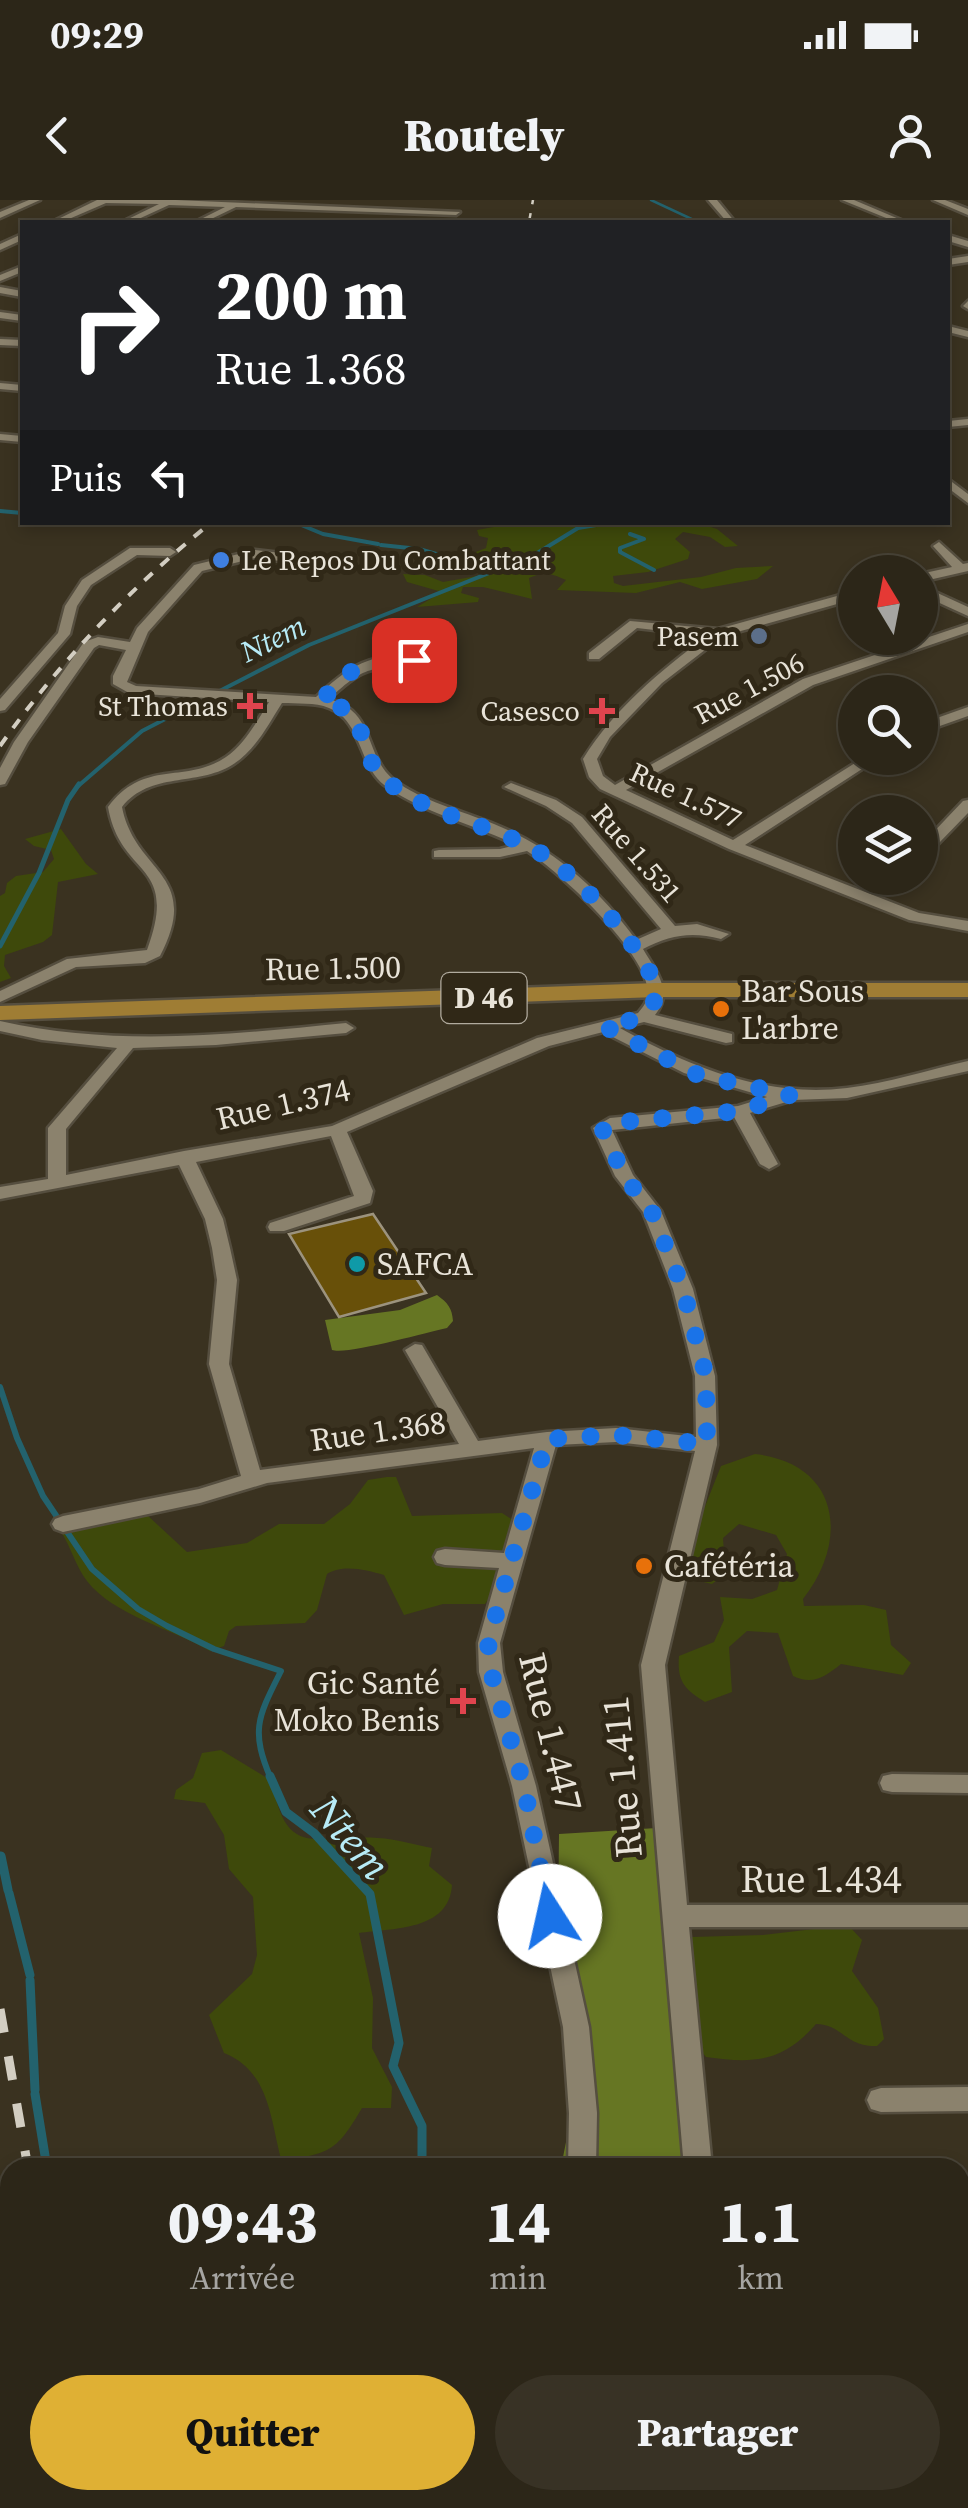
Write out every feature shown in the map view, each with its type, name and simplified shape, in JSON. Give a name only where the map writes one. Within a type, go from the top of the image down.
[{"type":"main road","name":"Rue 1.500","points":[[0,999],[968,979]]},
{"type":"main road","name":"Rue 1.500","points":[[0,1013],[655,985],[968,990]]},
{"type":"street","points":[[0,215],[36,200]]},
{"type":"street","points":[[60,220],[103,200],[438,211],[454,217],[461,200]]},
{"type":"street","points":[[712,200],[729,220]]},
{"type":"street","points":[[846,200],[897,220]]},
{"type":"street","points":[[942,202],[968,201]]},
{"type":"street","points":[[130,220],[171,202]]},
{"type":"street","points":[[942,202],[968,212]]},
{"type":"street","points":[[202,220],[236,204]]},
{"type":"street","points":[[288,214],[304,206]]},
{"type":"street","points":[[348,220],[372,209]]},
{"type":"street","points":[[422,220],[438,211]]},
{"type":"street","points":[[938,546],[964,567]]},
{"type":"street","points":[[0,707],[64,634],[71,606],[86,583],[134,551],[170,552]]},
{"type":"street","points":[[324,562],[255,554],[198,568],[142,631],[120,676],[124,688],[320,701],[346,708],[354,715],[368,755],[388,782],[529,846],[572,878],[634,948],[655,985],[654,1005],[644,1017],[726,1038]]},
{"type":"street","points":[[938,574],[964,567]]},
{"type":"street","points":[[938,598],[968,612]]},
{"type":"street","name":"Rue 1.577","points":[[838,600],[718,632],[657,680],[605,735],[590,759],[592,770],[596,780],[734,846],[916,917],[968,926]]},
{"type":"street","points":[[594,656],[634,624],[718,632]]},
{"type":"street","name":"Rue 1.506","points":[[618,789],[808,682],[968,628]]},
{"type":"street","points":[[0,781],[21,742],[89,645],[98,641],[134,647]]},
{"type":"street","points":[[320,701],[351,672],[366,665],[414,660]]},
{"type":"street","points":[[0,999],[73,962],[145,958],[154,953],[167,922],[165,885],[155,868],[122,838],[116,807],[130,790],[148,779],[219,767],[248,742],[278,699]]},
{"type":"street","points":[[938,723],[968,711]]},
{"type":"street","points":[[582,733],[605,735]]},
{"type":"street","points":[[219,767],[236,783]]},
{"type":"street","points":[[734,846],[845,775]]},
{"type":"street","name":"Rue 1.531","points":[[511,787],[551,802],[577,820],[669,929]]},
{"type":"street","points":[[938,836],[968,804]]},
{"type":"street","points":[[439,854],[500,853],[529,846]]},
{"type":"street","points":[[634,948],[669,929],[698,928],[721,934]]},
{"type":"street","name":"Rue 1.374","points":[[0,1193],[337,1130],[543,1042],[644,1017]]},
{"type":"street","points":[[0,1026],[50,1040],[128,1041],[255,1037],[346,1028]]},
{"type":"street","points":[[604,1026],[698,1075],[790,1095],[845,1094],[968,1066]]},
{"type":"street","points":[[57,1181],[57,1128],[119,1058],[128,1041]]},
{"type":"street","points":[[769,1164],[740,1111],[790,1095]]},
{"type":"street","name":"Rue 1.411","points":[[697,2158],[653,1665],[707,1444],[706,1376],[683,1289],[652,1212],[624,1176],[602,1128],[610,1123],[740,1111]]},
{"type":"street","points":[[277,1227],[363,1199],[364,1191],[337,1130]]},
{"type":"street","points":[[184,1156],[214,1219],[221,1248],[226,1280],[219,1364],[252,1479]]},
{"type":"street","points":[[415,1350],[474,1450]]},
{"type":"street","name":"Rue 1.368","points":[[63,1524],[200,1496],[252,1479],[547,1439],[616,1435],[707,1444]]},
{"type":"street","name":"Rue 1.447","points":[[547,1439],[488,1642],[491,1672],[524,1786],[576,2028],[584,2113],[582,2158]]},
{"type":"street","points":[[445,1556],[512,1561]]},
{"type":"street","points":[[892,1783],[968,1784]]},
{"type":"street","name":"Rue 1.434","points":[[673,1916],[968,1916]]},
{"type":"street","points":[[881,2100],[968,2099]]},
{"type":"green space","points":[[505,525],[704,525],[717,529],[738,546],[725,547],[710,537],[683,532],[675,539],[690,552],[688,559],[648,572],[613,576],[614,583],[623,586],[773,566],[757,579],[702,589],[680,582],[636,593],[557,590],[566,580],[543,574],[529,578],[532,599],[483,587],[463,587],[461,593],[479,598],[478,602],[417,607],[442,592],[407,582],[403,574],[425,575],[443,582],[488,574],[490,566],[463,557],[486,548],[488,538],[479,536],[477,530]]},
{"type":"green space","points":[[61,829],[98,874],[58,882],[52,935],[5,955],[4,966],[11,978],[0,982],[0,896],[16,876],[43,872],[54,859],[51,850],[25,839]]},
{"type":"green space","points":[[437,1295],[452,1313],[453,1321],[447,1328],[369,1347],[332,1350],[325,1320],[400,1310]]},
{"type":"green space","points":[[755,1454],[784,1461],[805,1473],[820,1489],[828,1508],[831,1530],[827,1553],[818,1577],[803,1599],[804,1606],[864,1605],[886,1610],[891,1645],[911,1663],[903,1675],[841,1664],[819,1678],[800,1679],[793,1676],[778,1633],[747,1631],[729,1647],[732,1692],[705,1702],[683,1684],[679,1656],[714,1642],[724,1620],[720,1597],[752,1599],[777,1590],[787,1554],[776,1535],[739,1524],[723,1538],[723,1569],[717,1580],[712,1584],[695,1580],[687,1567],[721,1466]]},
{"type":"green space","points":[[396,1477],[412,1516],[502,1513],[516,1522],[494,1591],[485,1604],[443,1604],[404,1615],[384,1575],[340,1569],[327,1574],[317,1610],[305,1623],[236,1626],[229,1631],[224,1646],[210,1651],[127,1612],[98,1593],[83,1575],[61,1532],[146,1514],[187,1552],[247,1543],[279,1524],[324,1524],[350,1504],[368,1480]]},
{"type":"green space","points":[[221,1750],[272,1781],[278,1806],[295,1833],[321,1839],[385,1839],[432,1848],[429,1866],[452,1885],[449,1900],[430,1919],[403,1928],[359,1933],[373,1998],[372,2048],[392,2087],[391,2108],[362,2108],[339,2141],[311,2156],[281,2158],[259,2083],[239,2061],[224,2053],[209,2015],[252,1974],[257,1955],[253,1897],[229,1869],[224,1835],[205,1803],[174,1799],[176,1790],[193,1778],[202,1753]]},
{"type":"green space","points":[[657,1828],[686,2158],[563,2158],[588,2033],[558,1926],[559,1834]]},
{"type":"green space","points":[[848,1925],[862,1940],[852,1971],[878,2008],[884,2039],[877,2046],[858,2043],[833,2028],[816,2024],[780,2053],[739,2060],[706,2057],[688,2035],[684,1958],[692,1937],[763,1935]]},
{"type":"building","name":"SAFCA","points":[[373,1214],[426,1293],[339,1317],[289,1234]]},
{"type":"waterway","name":"Ntem","points":[[651,200],[694,220]]},
{"type":"waterway","points":[[0,511],[20,513]]},
{"type":"waterway","points":[[301,525],[323,534],[378,544]]},
{"type":"waterway","name":"Ntem","points":[[494,571],[534,555],[578,528],[596,525]]},
{"type":"waterway","points":[[630,534],[644,539],[620,548],[620,552],[654,570]]},
{"type":"waterway","points":[[381,545],[419,549],[494,571]]},
{"type":"waterway","name":"Ntem","points":[[77,787],[142,731],[309,645],[494,571]]},
{"type":"waterway","name":"Ntem","points":[[0,946],[39,873],[68,800],[79,784]]},
{"type":"waterway","name":"Ntem","points":[[0,1387],[43,1496],[92,1569],[138,1609],[167,1626],[214,1649],[281,1671],[260,1724],[260,1748],[271,1779]]},
{"type":"waterway","name":"Ntem","points":[[270,1776],[286,1812],[314,1833],[370,1894],[399,2043],[393,2066],[422,2126],[422,2158]]},
{"type":"waterway","points":[[1,1856],[8,1890]]},
{"type":"waterway","points":[[9,1893],[30,1975]]},
{"type":"waterway","points":[[30,1980],[35,2090]]},
{"type":"waterway","points":[[35,2094],[45,2158]]},
{"type":"railway","points":[[529,220],[533,200]]},
{"type":"railway","points":[[0,746],[98,626],[209,525]]},
{"type":"railway","points":[[0,2009],[26,2158]]},
{"type":"place","name":"Le Repos Du Combattant","points":[[221,560]]},
{"type":"place","name":"Pasem","points":[[759,636]]},
{"type":"place","name":"St Thomas","points":[[250,706]]},
{"type":"place","name":"Casesco","points":[[602,711]]},
{"type":"place","name":"Bar Sous L'arbre","points":[[721,1009]]},
{"type":"place","name":"SAFCA","points":[[357,1264]]},
{"type":"place","name":"Cafétéria","points":[[644,1566]]},
{"type":"place","name":"Gic Santé Moko Benis","points":[[463,1701]]},
{"type":"route","points":[[414,660],[366,665],[351,672],[320,701],[346,708],[354,715],[368,755],[388,782],[546,857],[572,878],[634,948],[658,990],[654,1005],[644,1017],[604,1026],[698,1075],[790,1095],[740,1111],[610,1123],[602,1128],[624,1176],[652,1212],[683,1289],[706,1376],[707,1444],[653,1436],[547,1439],[488,1642],[491,1672],[524,1786],[550,1916]]}]
